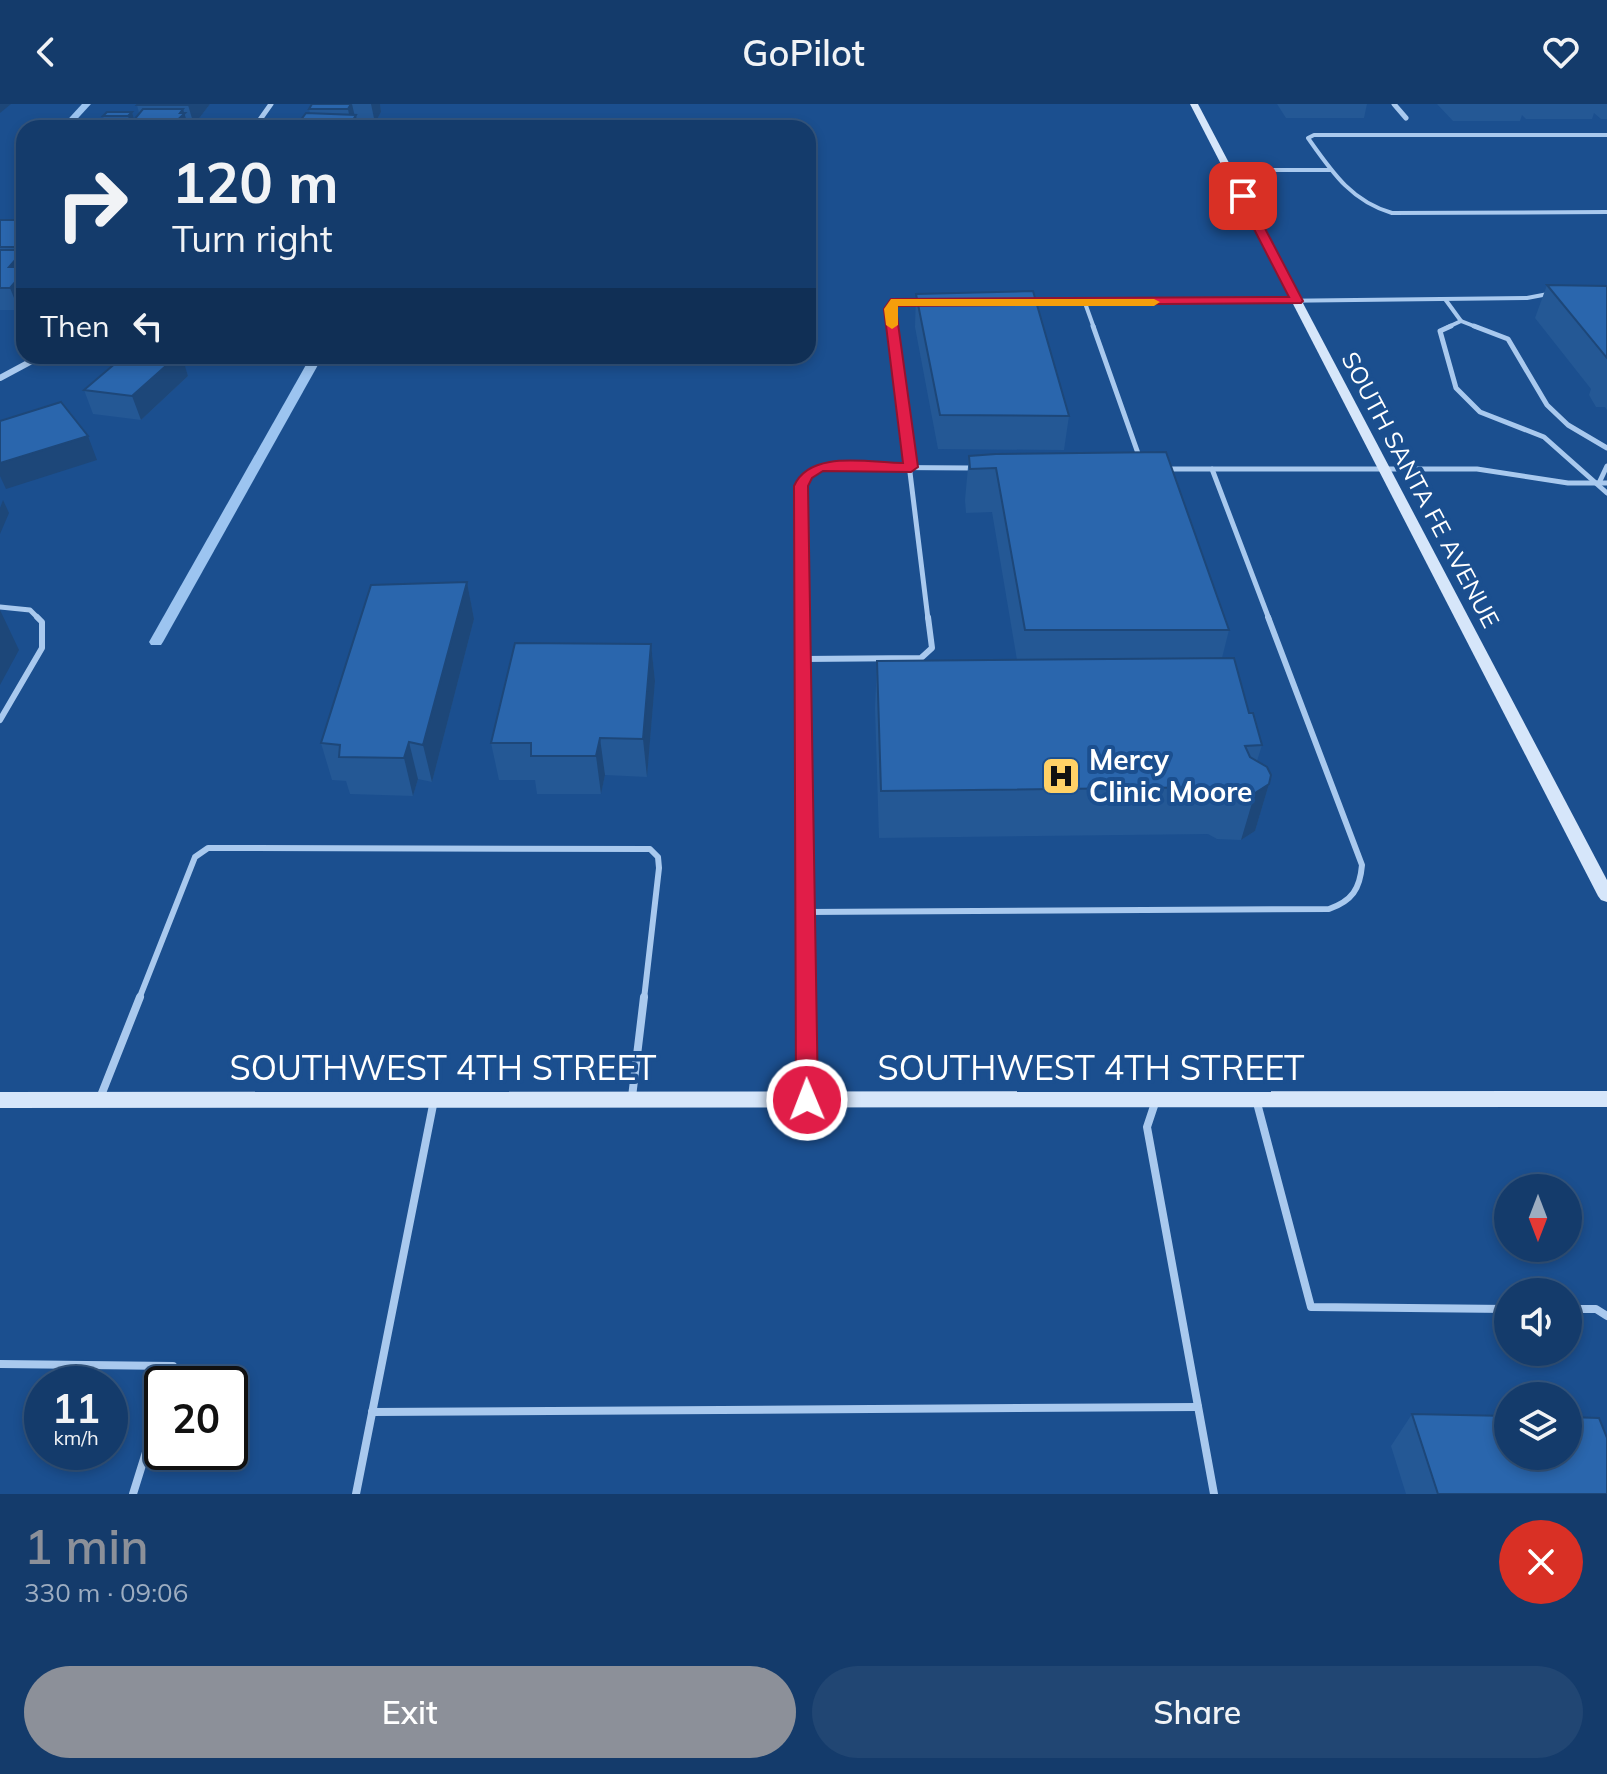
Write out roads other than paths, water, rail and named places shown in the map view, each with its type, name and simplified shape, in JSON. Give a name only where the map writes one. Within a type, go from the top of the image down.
[{"type":"main road","name":"SOUTH SANTA FE AVENUE","points":[[1194,104],[1607,896]]},
{"type":"main road","name":"SOUTHWEST 4TH STREET","points":[[0,1100],[1607,1099]]},
{"type":"street","points":[[1394,104],[1406,118]]},
{"type":"street","points":[[0,378],[26,364]]},
{"type":"lane","points":[[1607,135],[1326,135],[1308,138],[1354,197],[1368,208],[1392,213],[1607,212]]},
{"type":"lane","points":[[1229,170],[1331,170]]},
{"type":"lane","points":[[1022,302],[1527,298],[1552,293]]},
{"type":"lane","points":[[1445,299],[1461,321],[1508,339],[1547,405],[1568,425],[1607,448]]},
{"type":"lane","points":[[803,659],[921,658],[932,648],[890,309],[895,302],[927,302]]},
{"type":"lane","points":[[1085,303],[1143,469]]},
{"type":"lane","points":[[1461,321],[1440,331],[1456,388],[1480,412],[1544,437],[1607,493]]},
{"type":"lane","points":[[1599,483],[1607,466]]},
{"type":"lane","points":[[807,1100],[801,486],[806,476],[820,467],[988,468]]},
{"type":"lane","points":[[1157,469],[1477,469],[1568,483],[1607,483]]},
{"type":"lane","points":[[805,912],[1329,909],[1346,904],[1355,896],[1362,885],[1362,865],[1212,469]]},
{"type":"lane","points":[[0,607],[30,610],[42,622],[42,648],[0,720]]},
{"type":"lane","points":[[100,1100],[195,857],[208,848],[240,848],[650,849],[658,857],[659,868],[632,1100]]},
{"type":"lane","points":[[356,1494],[434,1100]]},
{"type":"lane","points":[[1156,1100],[1147,1127],[1214,1494]]},
{"type":"lane","points":[[1256,1100],[1311,1307],[1494,1309]]},
{"type":"lane","points":[[1582,1309],[1596,1309],[1607,1316]]},
{"type":"lane","points":[[0,1364],[173,1366]]},
{"type":"lane","points":[[372,1412],[1198,1407]]},
{"type":"lane","points":[[133,1494],[144,1459]]},
{"type":"waterway","points":[[72,120],[87,104]]},
{"type":"waterway","points":[[156,642],[312,364]]},
{"type":"place","name":"Mercy Clinic Moore","points":[[1061,776]]}]
